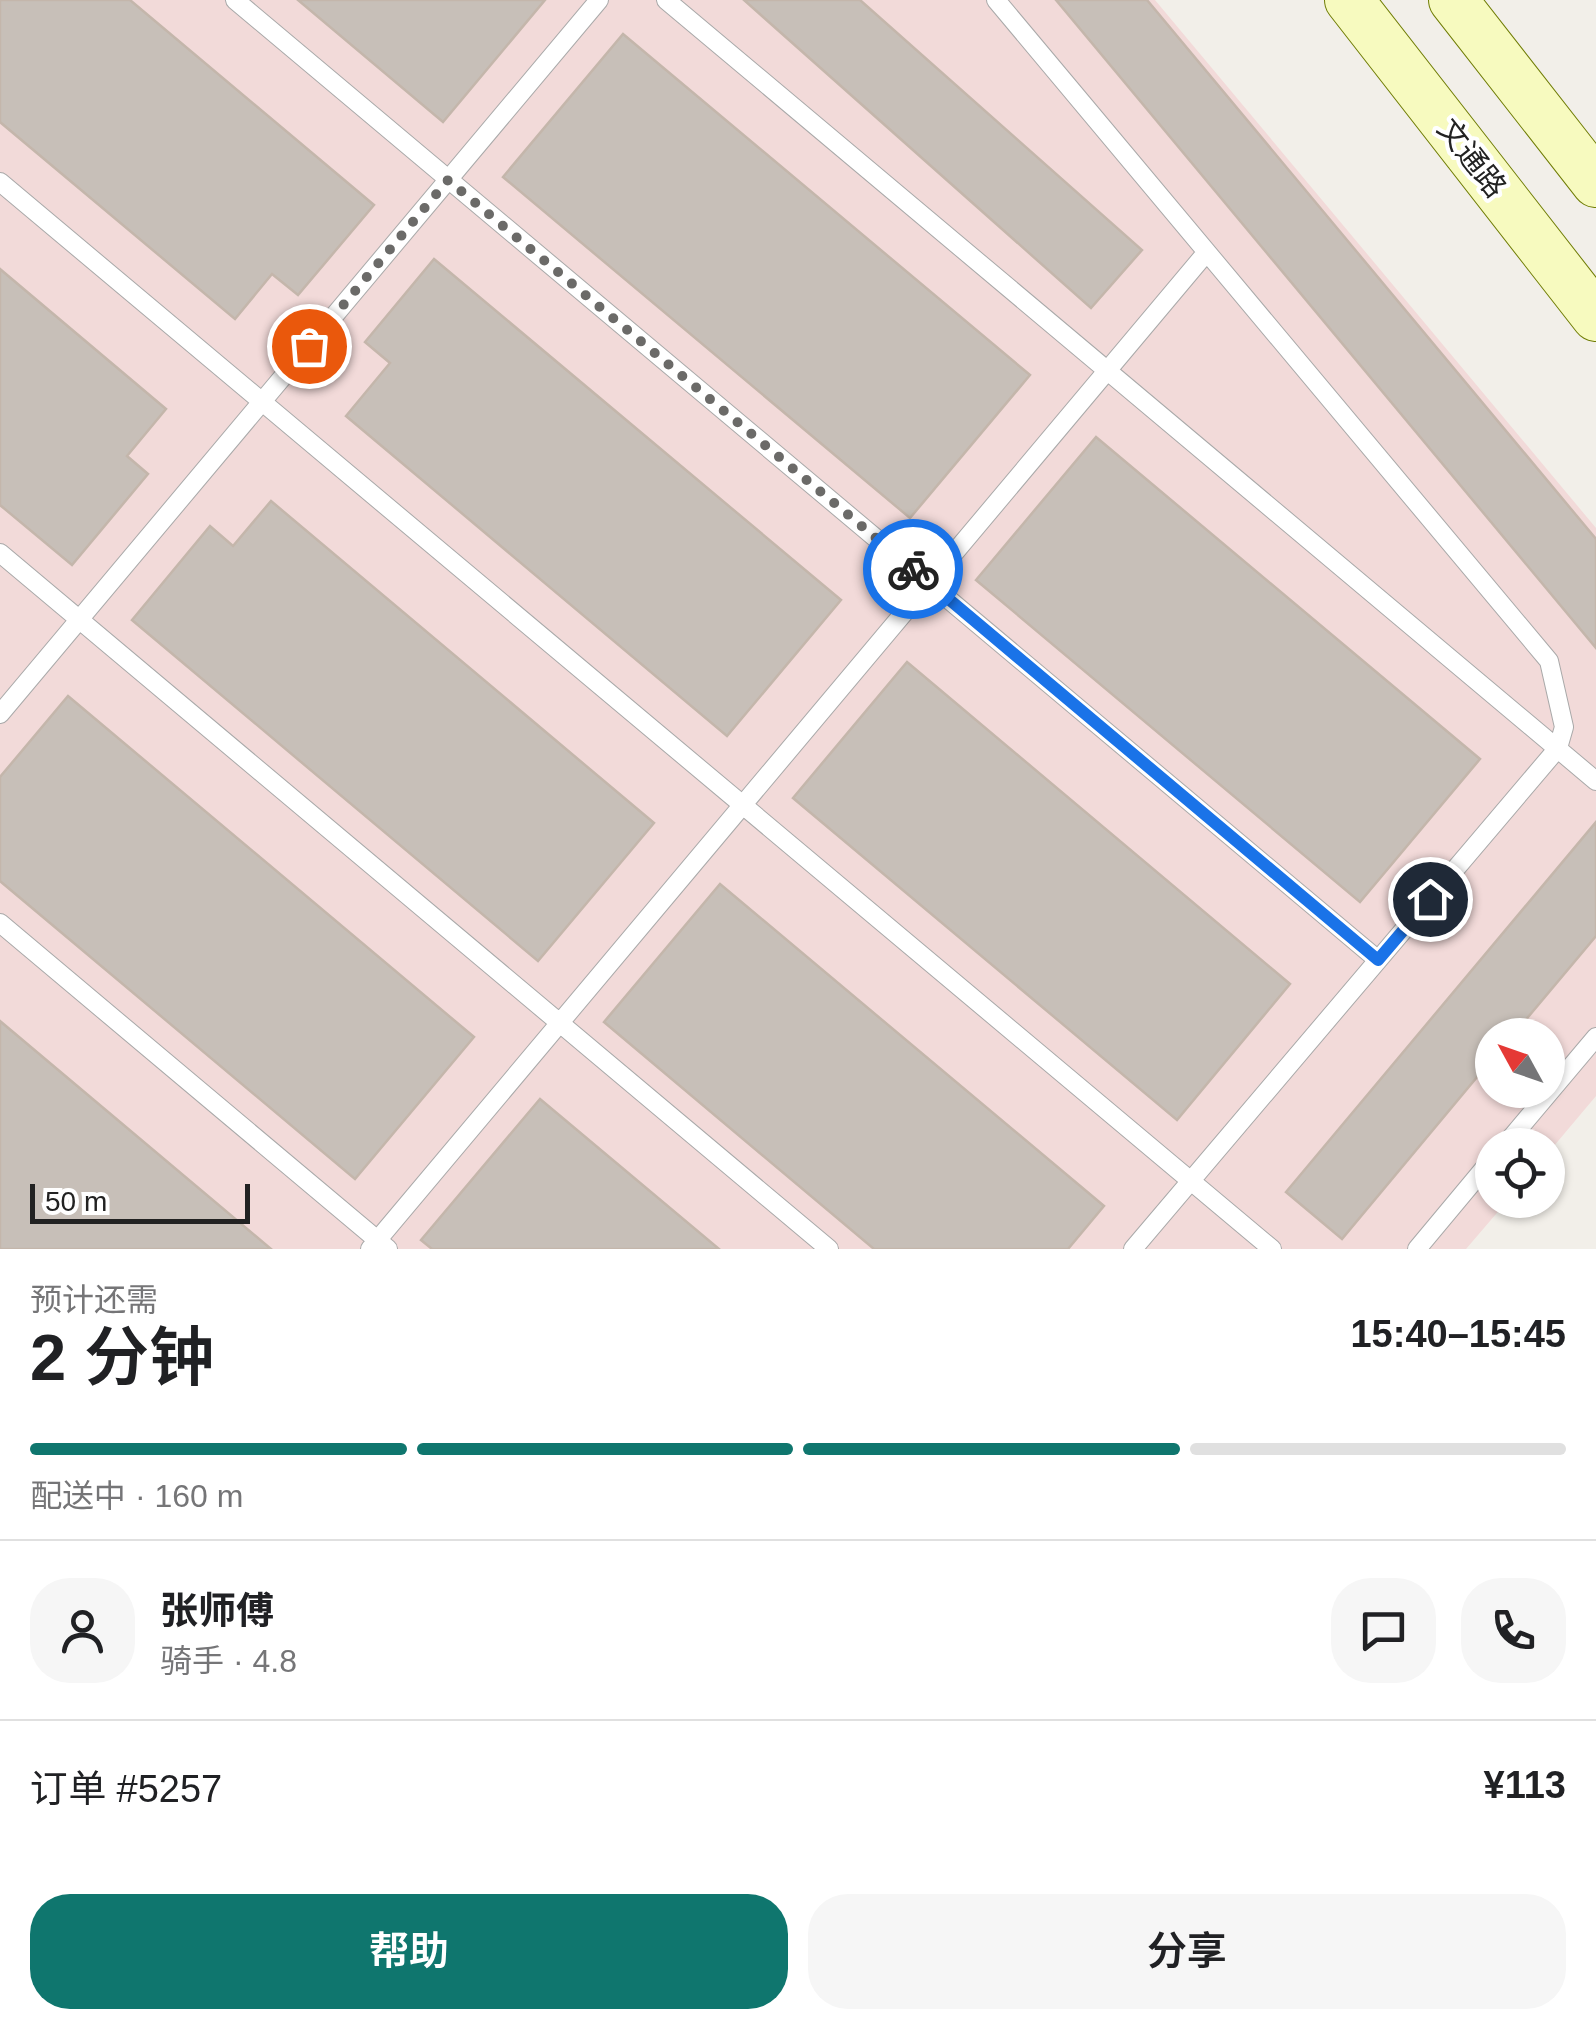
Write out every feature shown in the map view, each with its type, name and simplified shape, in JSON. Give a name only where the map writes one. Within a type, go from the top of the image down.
[{"type":"main road","name":"文通路","points":[[1349,0],[1596,316]]},
{"type":"main road","points":[[1454,0],[1596,183]]},
{"type":"lane","points":[[235,0],[1378,960]]},
{"type":"lane","points":[[0,714],[599,0]]},
{"type":"lane","points":[[666,0],[1596,780]]},
{"type":"lane","points":[[996,0],[1549,662],[1564,728],[1558,748],[1133,1249]]},
{"type":"lane","points":[[0,182],[1272,1249]]},
{"type":"lane","points":[[0,924],[378,1246],[560,1023],[1206,253]]},
{"type":"lane","points":[[0,553],[829,1249]]},
{"type":"lane","points":[[1519,1128],[1596,1037]]},
{"type":"lane","points":[[1417,1249],[1475,1180]]},
{"type":"shaded area","points":[[0,0],[1155,0],[1596,528],[1596,1096],[1565,1133],[1565,1128],[1475,1128],[1475,1218],[1493,1218],[1466,1249],[0,1249]]},
{"type":"building","points":[[0,0],[130,0],[374,205],[298,295],[272,274],[235,319],[0,122]]},
{"type":"building","points":[[298,0],[545,0],[443,122]]},
{"type":"building","points":[[744,0],[860,0],[1142,250],[1091,308]]},
{"type":"building","points":[[1056,0],[1147,0],[1596,539],[1596,648]]},
{"type":"building","points":[[623,34],[1030,375],[910,518],[503,177]]},
{"type":"building","points":[[434,259],[841,600],[727,736],[346,416],[390,363],[365,342]]},
{"type":"building","points":[[0,269],[166,409],[127,456],[148,474],[72,565],[0,505]]},
{"type":"building","points":[[1096,437],[1480,759],[1360,902],[976,580]]},
{"type":"building","points":[[271,501],[654,823],[538,961],[132,620],[210,526],[233,546]]},
{"type":"building","points":[[907,662],[1290,984],[1177,1120],[793,798]]},
{"type":"building","points":[[68,696],[474,1037],[355,1179],[0,881],[0,777]]},
{"type":"building","points":[[1596,822],[1596,936],[1527,1018],[1475,1018],[1475,1079],[1342,1239],[1286,1192]]},
{"type":"building","points":[[720,884],[1104,1206],[1068,1249],[874,1249],[604,1022]]},
{"type":"building","points":[[0,1021],[271,1249],[0,1249]]},
{"type":"building","points":[[540,1099],[719,1249],[432,1249],[421,1240]]},
{"type":"way so far","points":[[309,346],[448,180],[913,569]]},
{"type":"route","points":[[913,569],[1378,960],[1430,899]]}]
